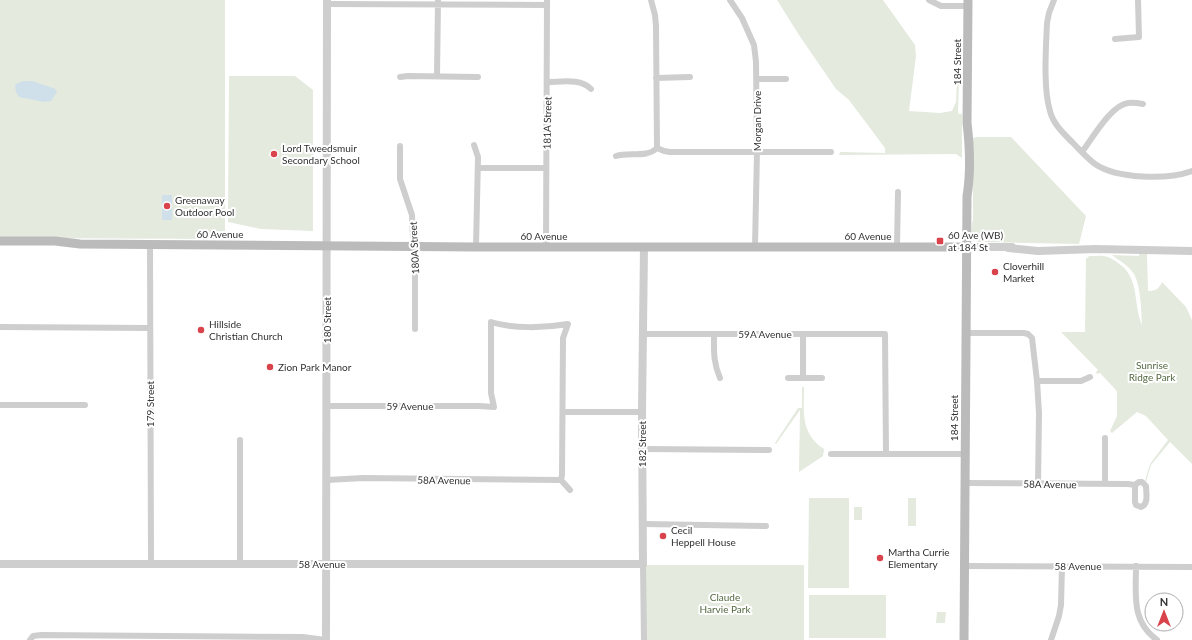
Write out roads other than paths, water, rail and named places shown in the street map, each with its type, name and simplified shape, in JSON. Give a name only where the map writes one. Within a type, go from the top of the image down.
[{"type":"main road","name":"184 Street","points":[[964,640],[966,247],[967,196],[970,178],[970,143],[967,123],[968,3]]},
{"type":"main road","name":"60 Avenue","points":[[0,241],[55,241],[80,244],[476,247],[966,247]]},
{"type":"main road","name":"60 Avenue","points":[[0,247],[55,247],[80,244]]},
{"type":"street","points":[[651,0],[656,26],[657,148]]},
{"type":"street","name":"Morgan Drive","points":[[730,0],[742,18],[754,45],[757,79],[755,247]]},
{"type":"street","points":[[929,0],[941,6],[968,3]]},
{"type":"street","points":[[1054,0],[1047,23],[1046,94],[1050,112],[1060,130],[1094,163],[1105,169],[1126,175],[1171,176],[1192,171]]},
{"type":"street","points":[[1115,38],[1138,37],[1138,0]]},
{"type":"street","points":[[327,2],[547,3]]},
{"type":"street","name":"180 Street","points":[[326,640],[327,2]]},
{"type":"street","points":[[437,76],[438,3]]},
{"type":"street","name":"181A Street","points":[[546,247],[547,3]]},
{"type":"street","points":[[400,77],[478,77]]},
{"type":"street","points":[[656,78],[690,77]]},
{"type":"street","points":[[757,79],[786,79]]},
{"type":"street","points":[[547,82],[580,82],[587,85],[591,89]]},
{"type":"street","points":[[1082,152],[1108,118],[1120,106],[1132,102],[1143,104]]},
{"type":"street","points":[[474,144],[477,152],[478,168],[476,247]]},
{"type":"street","name":"180A Street","points":[[400,146],[400,179],[412,215],[415,257],[415,329]]},
{"type":"street","points":[[657,148],[670,152],[831,152]]},
{"type":"street","points":[[616,156],[623,154],[646,154],[657,148]]},
{"type":"street","points":[[478,168],[546,168]]},
{"type":"street","points":[[897,247],[898,192]]},
{"type":"street","name":"179 Street","points":[[150,244],[151,564]]},
{"type":"street","name":"182 Street","points":[[644,247],[642,412],[644,640]]},
{"type":"street","name":"60 Avenue","points":[[966,247],[1008,248],[1038,251],[1095,249],[1192,251]]},
{"type":"street","name":"59 Avenue","points":[[327,406],[494,407],[491,393],[492,322],[504,326],[554,326],[568,324],[563,338],[562,412]]},
{"type":"street","points":[[0,327],[150,328]]},
{"type":"street","points":[[966,332],[1024,333],[1031,336],[1034,340],[1039,413],[1038,484]]},
{"type":"street","name":"59A Avenue","points":[[644,334],[885,334],[886,454]]},
{"type":"street","points":[[714,334],[715,367],[720,378]]},
{"type":"street","points":[[803,334],[803,378]]},
{"type":"street","points":[[1037,381],[1081,381],[1090,377]]},
{"type":"street","points":[[788,378],[822,378]]},
{"type":"street","points":[[0,405],[85,405]]},
{"type":"street","points":[[570,490],[561,480],[562,412],[642,412]]},
{"type":"street","points":[[1105,438],[1105,484]]},
{"type":"street","points":[[240,440],[240,564]]},
{"type":"street","points":[[642,449],[769,450]]},
{"type":"street","points":[[831,454],[965,454]]},
{"type":"street","name":"58A Avenue","points":[[327,480],[370,478],[561,480]]},
{"type":"street","name":"58A Avenue","points":[[964,483],[1135,485]]},
{"type":"street","points":[[643,524],[675,523],[766,526]]},
{"type":"street","name":"58 Avenue","points":[[0,564],[643,564]]},
{"type":"street","name":"58 Avenue","points":[[964,566],[1192,567]]},
{"type":"street","points":[[1051,640],[1061,605],[1062,566]]},
{"type":"street","points":[[1136,566],[1136,610],[1142,624],[1149,634],[1157,640]]},
{"type":"street","points":[[31,639],[41,635],[253,639],[303,637],[326,640]]},
{"type":"water","points":[[23,81],[32,81],[53,88],[57,92],[51,101],[44,102],[19,97],[15,86]]},
{"type":"water","points":[[162,195],[172,195],[172,220],[162,220]]},
{"type":"place","name":"Lord Tweedsmuir Secondary School","points":[[274,154]]},
{"type":"place","name":"Greenaway Outdoor Pool","points":[[167,206]]},
{"type":"place","name":"60 Ave (WB) at 184 St","points":[[940,241]]},
{"type":"place","name":"Cloverhill Market","points":[[995,272]]},
{"type":"place","name":"Hillside Christian Church","points":[[201,330]]},
{"type":"place","name":"Zion Park Manor","points":[[270,367]]},
{"type":"place","name":"Cecil Heppell House","points":[[663,536]]},
{"type":"place","name":"Martha Currie Elementary","points":[[880,558]]},
{"type":"park label","name":"Sunrise Ridge Park","points":[[1152,370]]},
{"type":"park label","name":"Claude Harvie Park","points":[[725,602]]}]
